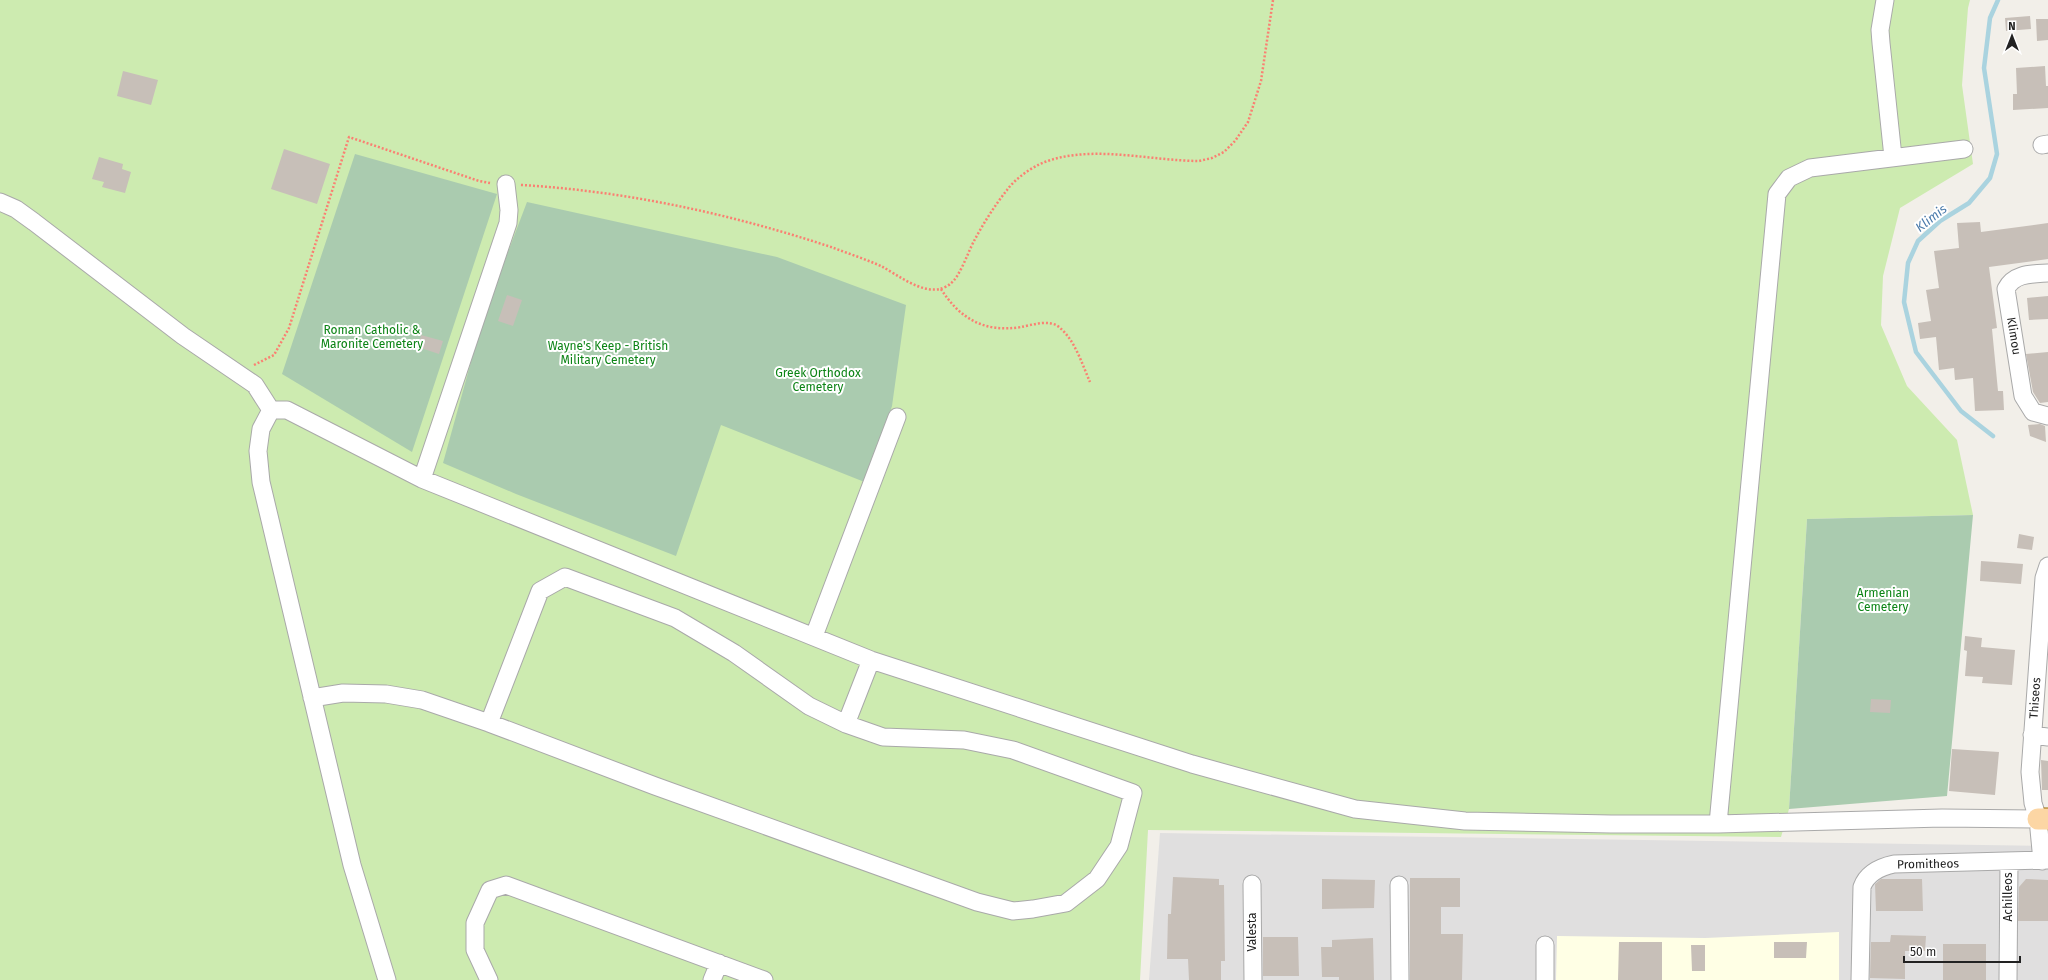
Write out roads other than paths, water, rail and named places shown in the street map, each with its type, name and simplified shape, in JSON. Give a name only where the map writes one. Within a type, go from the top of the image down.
[{"type":"street","points":[[1885,0],[1880,30],[1894,157]]},
{"type":"street","points":[[1718,824],[1777,194],[1789,178],[1810,168],[1964,149]]},
{"type":"street","points":[[422,479],[508,224],[509,210],[506,184]]},
{"type":"street","points":[[0,202],[16,209],[183,336],[255,385],[271,410]]},
{"type":"street","name":"Klimou","points":[[2048,273],[2024,275],[2010,282],[2006,289],[2023,396],[2033,412],[2048,416]]},
{"type":"street","points":[[271,410],[287,410],[422,479],[871,660],[1192,764],[1355,809],[1465,821],[1718,824],[1942,818],[2043,819]]},
{"type":"street","points":[[271,410],[261,429],[258,451],[261,482],[352,864],[387,980]]},
{"type":"street","points":[[814,636],[897,417]]},
{"type":"street","name":"Thiseos","points":[[2045,861],[2043,819],[2033,803],[2031,786],[2040,736],[2044,578],[2048,566]]},
{"type":"street","points":[[312,698],[342,693],[386,694],[422,700],[489,723],[655,786],[977,902],[1013,910],[1033,910],[1066,903],[1097,879],[1119,846],[1133,792],[1013,750],[964,740],[883,736],[846,724],[809,706],[734,654],[675,618],[565,577],[540,591],[489,723]]},
{"type":"street","points":[[846,724],[871,660]]},
{"type":"street","name":"Promitheos","points":[[1860,980],[1862,887],[1867,877],[1882,867],[1894,864],[2045,861]]},
{"type":"street","name":"Achilleos","points":[[2008,862],[2008,980]]},
{"type":"street","name":"Valesta","points":[[1252,884],[1252,980]]},
{"type":"street","points":[[489,980],[475,950],[475,923],[490,890],[506,885],[764,980]]},
{"type":"street","points":[[1399,885],[1400,980]]},
{"type":"street","points":[[1545,945],[1545,980]]},
{"type":"street","points":[[712,980],[719,964]]},
{"type":"waterway","name":"Klimis","points":[[1993,436],[1961,411],[1916,352],[1904,302],[1908,263],[1918,241],[1940,221],[1969,203],[1990,178],[1997,154],[1984,68],[1990,18],[1998,0]]},
{"type":"park label","name":"Roman Catholic & Maronite Cemetery","points":[[372,337]]},
{"type":"park label","name":"Wayne's Keep - British Military Cemetery","points":[[608,353]]},
{"type":"park label","name":"Greek Orthodox Cemetery","points":[[818,380]]},
{"type":"park label","name":"Armenian Cemetery","points":[[1883,600]]}]
